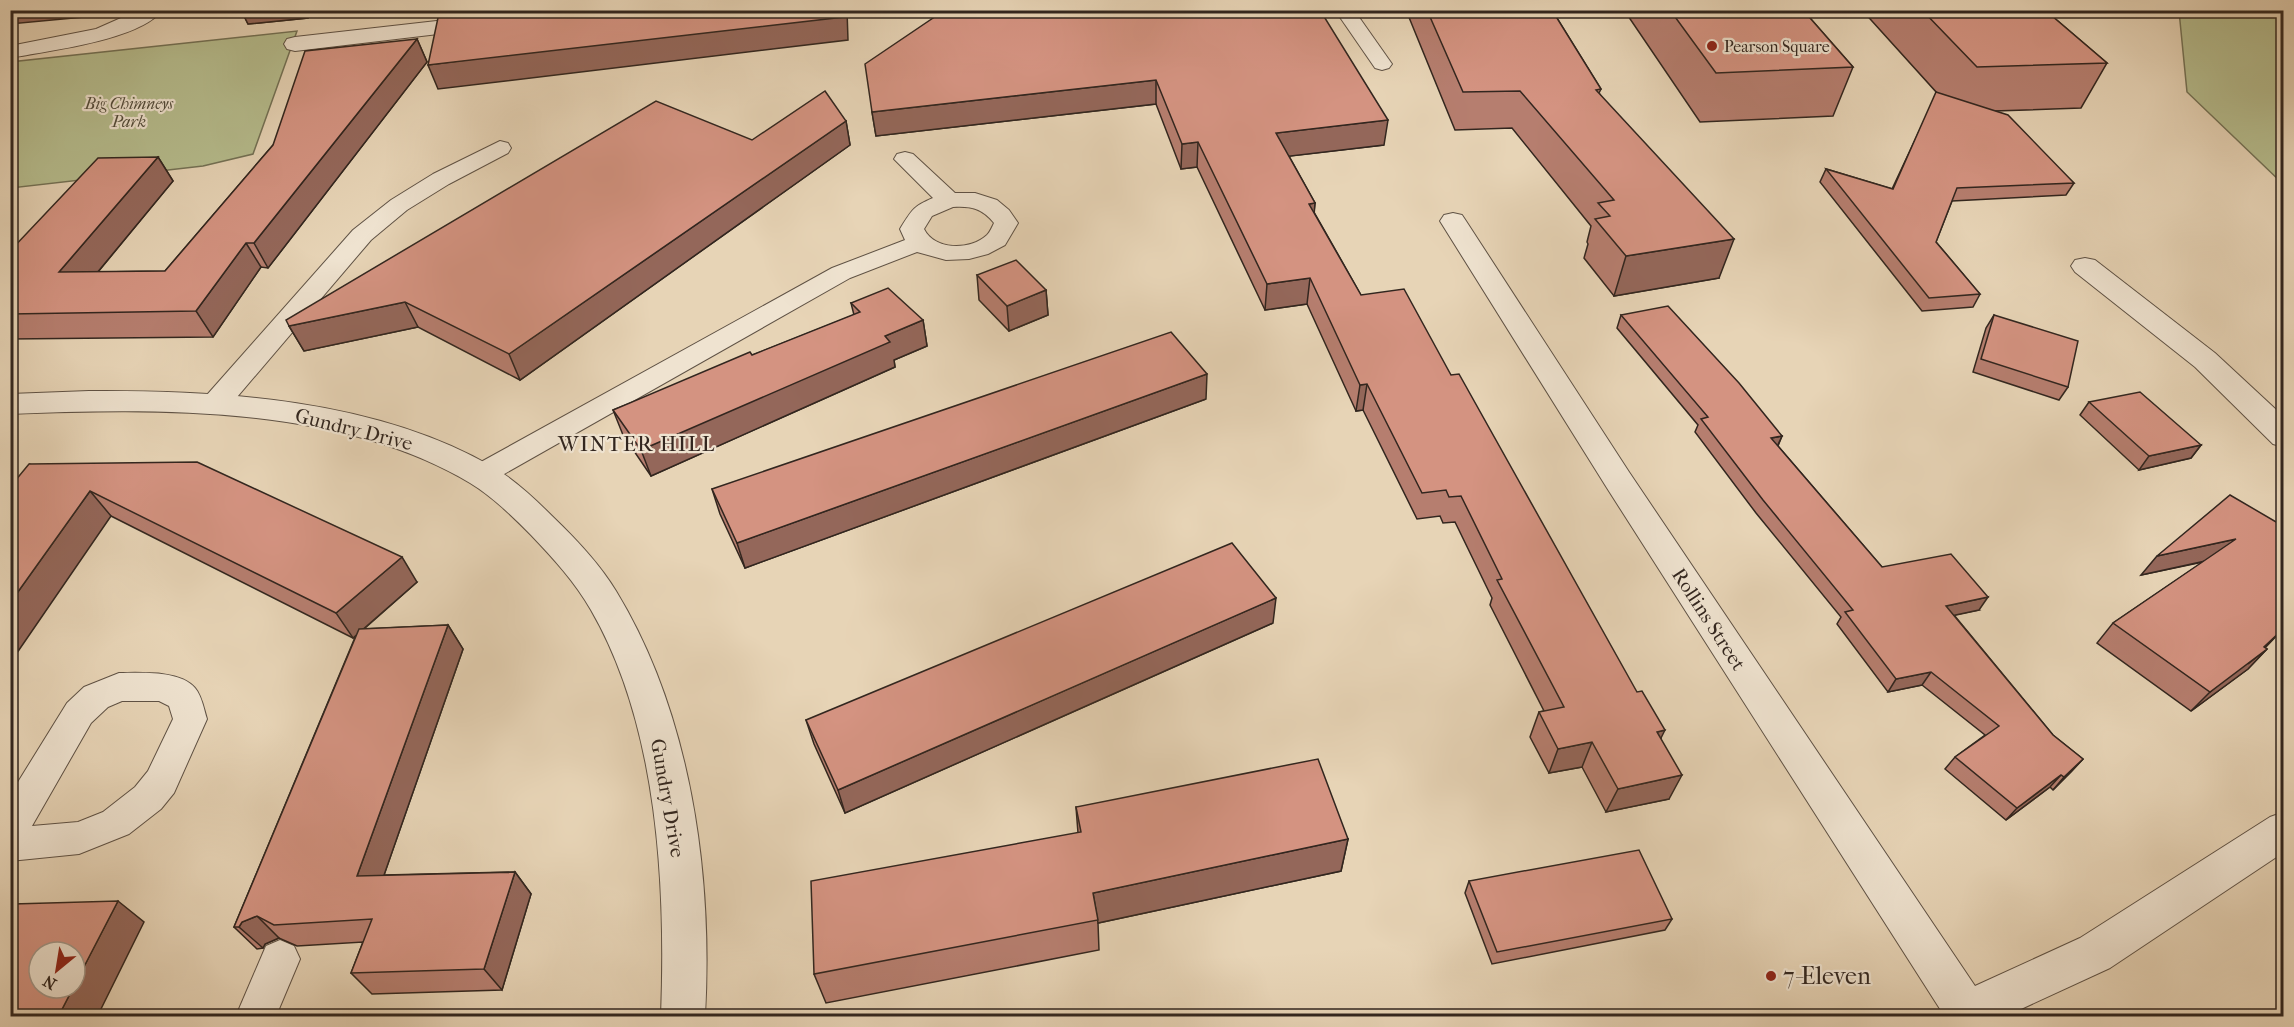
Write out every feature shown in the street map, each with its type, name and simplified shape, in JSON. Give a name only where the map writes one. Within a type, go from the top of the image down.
[{"type":"street","points":[[379,33],[387,10]]},
{"type":"street","points":[[295,44],[497,21]]},
{"type":"street","name":"Rollins Street","points":[[1453,221],[1963,1015]]},
{"type":"street","points":[[2085,266],[2205,360],[2283,436]]},
{"type":"street","name":"Gundry Drive","points":[[10,404],[146,400],[265,408],[370,429],[421,446],[480,475],[514,498],[565,549],[609,611],[642,683],[659,735],[679,852],[686,969],[683,1017]]},
{"type":"street","points":[[1963,1015],[2095,953],[2283,830]]},
{"type":"lane","points":[[10,52],[112,31],[137,21],[153,10]]},
{"type":"lane","points":[[1344,10],[1382,64]]},
{"type":"lane","points":[[216,403],[362,235],[399,205],[441,179],[500,148]]},
{"type":"lane","points":[[905,159],[948,200]]},
{"type":"lane","points":[[948,200],[974,200],[996,208],[1006,223],[996,241],[967,252],[949,253],[932,250],[919,243],[912,229],[923,210],[948,200]]},
{"type":"lane","points":[[480,475],[841,273],[919,243]]},
{"type":"lane","points":[[10,829],[79,713],[96,697],[119,687],[162,687],[183,697],[190,719],[161,782],[148,798],[116,823],[79,838],[10,844]]},
{"type":"lane","points":[[256,1017],[280,959]]},
{"type":"green space","points":[[2179,11],[2283,11],[2283,184],[2187,92]]},
{"type":"green space","name":"Big Chimneys Park","points":[[297,31],[253,154],[203,166],[11,188],[10,62]]},
{"type":"building","points":[[459,10],[844,10],[844,17],[428,65],[439,13]]},
{"type":"building","points":[[945,10],[1320,10],[1388,120],[1276,133],[1315,203],[1309,204],[1361,295],[1404,289],[1451,375],[1459,374],[1637,692],[1642,691],[1665,730],[1657,732],[1682,775],[1618,789],[1592,742],[1558,749],[1539,712],[1564,707],[1497,580],[1502,579],[1461,496],[1449,497],[1446,490],[1422,493],[1367,384],[1360,385],[1310,278],[1267,284],[1198,142],[1182,144],[1156,80],[872,112],[865,64]]},
{"type":"building","points":[[1427,10],[1552,10],[1601,89],[1596,90],[1734,239],[1626,256],[1595,219],[1610,216],[1598,203],[1614,200],[1520,91],[1463,92]]},
{"type":"building","points":[[1670,10],[1803,10],[1853,67],[1716,73]]},
{"type":"building","points":[[1922,10],[2045,10],[2107,63],[1977,67]]},
{"type":"building","points":[[417,39],[254,243],[246,243],[196,311],[10,314],[10,251],[98,158],[158,157],[59,272],[165,271],[273,145],[305,51]]},
{"type":"building","points":[[825,91],[846,121],[509,354],[405,302],[289,326],[286,320],[656,101],[752,140]]},
{"type":"building","points":[[1936,92],[2008,115],[2074,183],[1957,188],[1936,242],[1980,294],[1929,298],[1826,169],[1893,189]]},
{"type":"building","points":[[1016,260],[1046,290],[1007,306],[977,275]]},
{"type":"building","points":[[888,288],[923,320],[885,336],[890,342],[641,450],[613,410],[750,352],[752,355],[860,312],[851,303]]},
{"type":"building","points":[[1668,306],[1739,383],[1782,436],[1771,438],[1882,567],[1951,554],[1988,597],[1946,606],[2053,735],[2083,759],[2064,777],[2061,775],[2017,808],[1955,757],[1999,726],[1931,672],[1896,679],[1845,612],[1853,610],[1763,500],[1701,419],[1708,417],[1621,315]]},
{"type":"building","points":[[1994,315],[2078,341],[2068,387],[1981,359]]},
{"type":"building","points":[[1171,332],[1207,374],[737,543],[712,489]]},
{"type":"building","points":[[2140,392],[2201,445],[2149,456],[2089,402]]},
{"type":"building","points":[[197,462],[402,557],[336,613],[90,491],[10,603],[10,487],[29,464]]},
{"type":"building","points":[[2230,495],[2283,526],[2283,629],[2264,647],[2267,649],[2210,692],[2113,623],[2236,539],[2157,556]]},
{"type":"building","points":[[1232,543],[1276,598],[838,790],[806,720]]},
{"type":"building","points":[[448,625],[357,876],[515,872],[484,969],[351,973],[372,919],[274,925],[257,916],[242,922],[239,927],[234,927],[359,629]]},
{"type":"building","points":[[1318,759],[1348,839],[1093,893],[1098,920],[814,974],[811,881],[1081,832],[1076,807]]},
{"type":"building","points":[[1639,850],[1672,919],[1497,952],[1469,881]]},
{"type":"building","points":[[118,901],[87,961],[87,940],[27,940],[27,1000],[67,1000],[58,1017],[10,1017],[10,907],[13,904]]},
{"type":"place","name":"Pearson Square","points":[[1712,46]]},
{"type":"place","name":"7-Eleven","points":[[1771,976]]},
{"type":"district","name":"WINTER HILL","points":[[637,444]]}]
